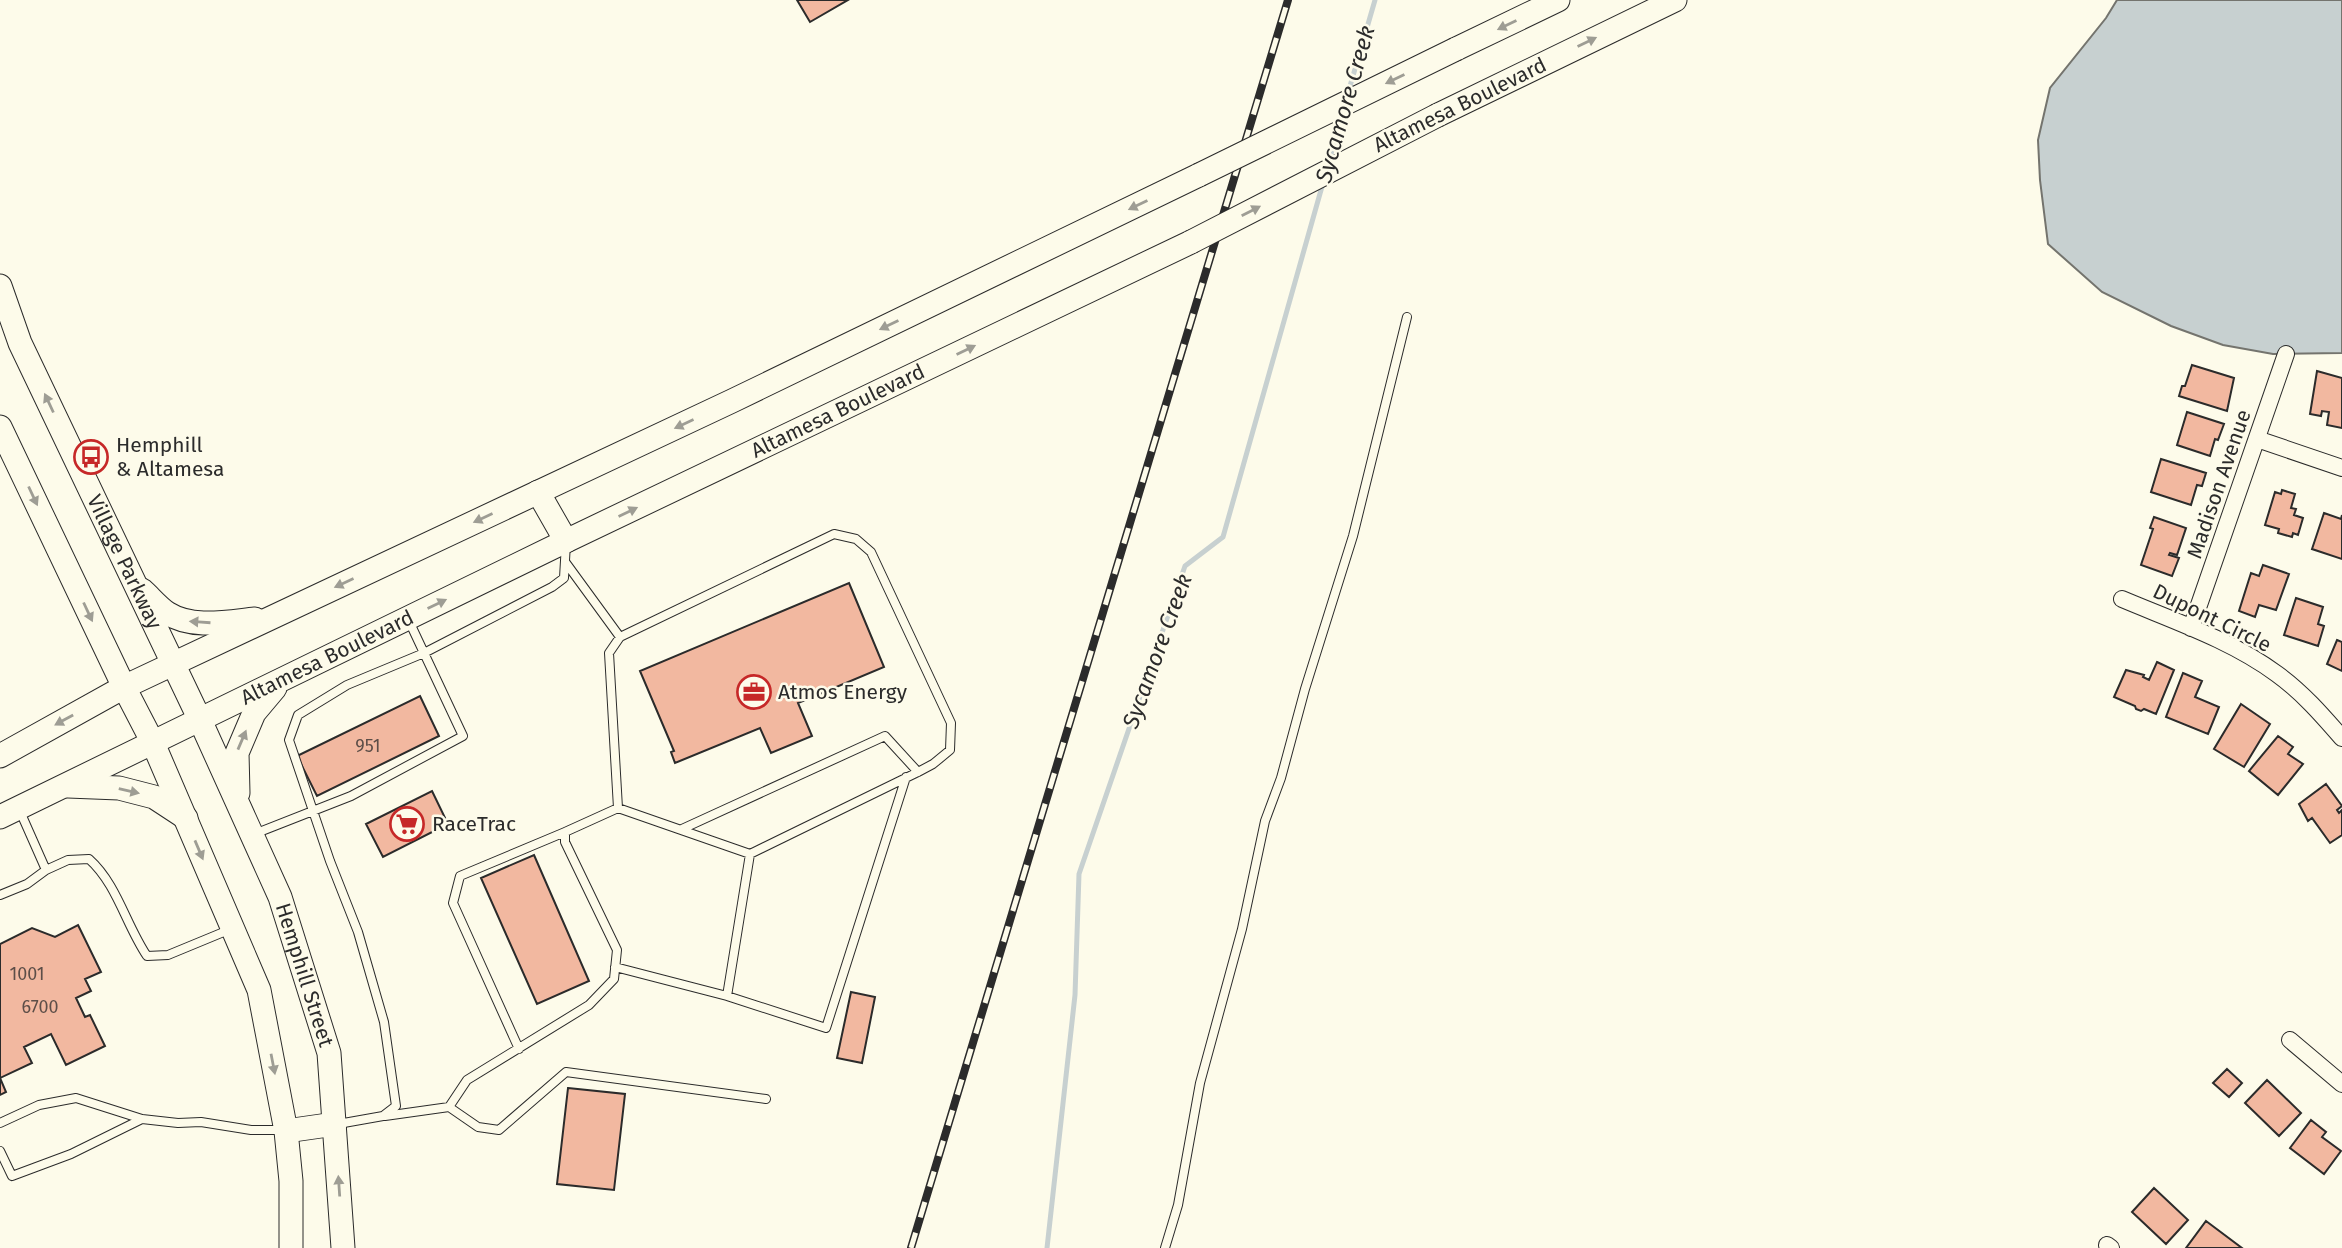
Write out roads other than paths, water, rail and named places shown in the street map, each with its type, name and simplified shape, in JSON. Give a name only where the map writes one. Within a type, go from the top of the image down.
[{"type":"main road","points":[[0,756],[172,663],[732,401],[1558,0]]},
{"type":"main road","name":"Altamesa Boulevard","points":[[9,813],[408,618],[566,552],[1191,242],[1438,115],[1675,0]]},
{"type":"main road","name":"Village Parkway","points":[[0,286],[20,343],[200,720]]},
{"type":"main road","points":[[0,426],[153,743],[258,990],[286,1130],[291,1181],[291,1248]]},
{"type":"main road","points":[[538,492],[566,552]]},
{"type":"main road","points":[[133,581],[166,612],[186,621],[210,623],[268,618]]},
{"type":"main road","points":[[239,807],[237,753],[254,713],[281,680]]},
{"type":"main road","name":"Hemphill Street","points":[[200,720],[280,897],[329,1053],[343,1248]]},
{"type":"main road","points":[[65,785],[119,788],[154,797],[186,818]]},
{"type":"main road","points":[[286,1130],[335,1124]]},
{"type":"street","name":"Madison Avenue","points":[[2192,628],[2287,354]]},
{"type":"street","points":[[2257,439],[2342,468]]},
{"type":"street","name":"Dupont Circle","points":[[2122,599],[2233,646],[2278,675],[2318,710],[2342,738]]},
{"type":"street","points":[[2290,1040],[2342,1084]]},
{"type":"lane","points":[[1165,1248],[1178,1205],[1200,1083],[1242,929],[1265,821],[1281,778],[1305,689],[1353,536],[1407,317]]},
{"type":"lane","points":[[519,1048],[453,903],[460,876],[618,808],[750,854],[918,772],[950,750],[951,723],[872,552],[856,539],[834,534],[620,637],[609,653],[618,808]]},
{"type":"lane","points":[[566,552],[620,637]]},
{"type":"lane","points":[[383,1116],[396,1106],[384,1022],[358,932],[330,861],[289,740],[298,715],[347,685],[424,653],[552,587],[564,578],[566,552]]},
{"type":"lane","points":[[251,835],[351,796],[463,736],[408,618]]},
{"type":"lane","points":[[682,830],[885,736],[918,772]]},
{"type":"lane","points":[[615,967],[727,996],[826,1028],[906,778]]},
{"type":"lane","points":[[9,813],[46,870]]},
{"type":"lane","points":[[449,1107],[467,1080],[589,1005],[614,979],[617,950],[565,842],[565,832]]},
{"type":"lane","points":[[727,996],[750,854]]},
{"type":"lane","points":[[0,895],[27,884],[46,870],[68,860],[89,859],[101,870],[134,937],[147,956],[168,955],[232,929]]},
{"type":"lane","points":[[0,887],[11,891]]},
{"type":"lane","points":[[335,1124],[449,1107],[478,1128],[499,1130],[566,1072],[766,1099]]},
{"type":"lane","points":[[0,1123],[39,1105],[76,1098],[142,1119],[201,1122],[251,1130],[286,1130]]},
{"type":"lane","points":[[0,1151],[12,1176],[71,1154],[142,1119]]},
{"type":"waterway","name":"Sycamore Creek","points":[[1348,93],[1375,0]]},
{"type":"waterway","name":"Sycamore Creek","points":[[1328,164],[1343,113]]},
{"type":"waterway","name":"Sycamore Creek","points":[[1047,1248],[1075,995],[1079,874],[1185,566],[1223,537],[1323,183]]},
{"type":"railway","points":[[911,1248],[1288,0]]},
{"type":"place","name":"Hemphill & Altamesa","points":[[91,457]]},
{"type":"place","name":"Atmos Energy","points":[[754,692]]},
{"type":"place","name":"RaceTrac","points":[[407,824]]}]
